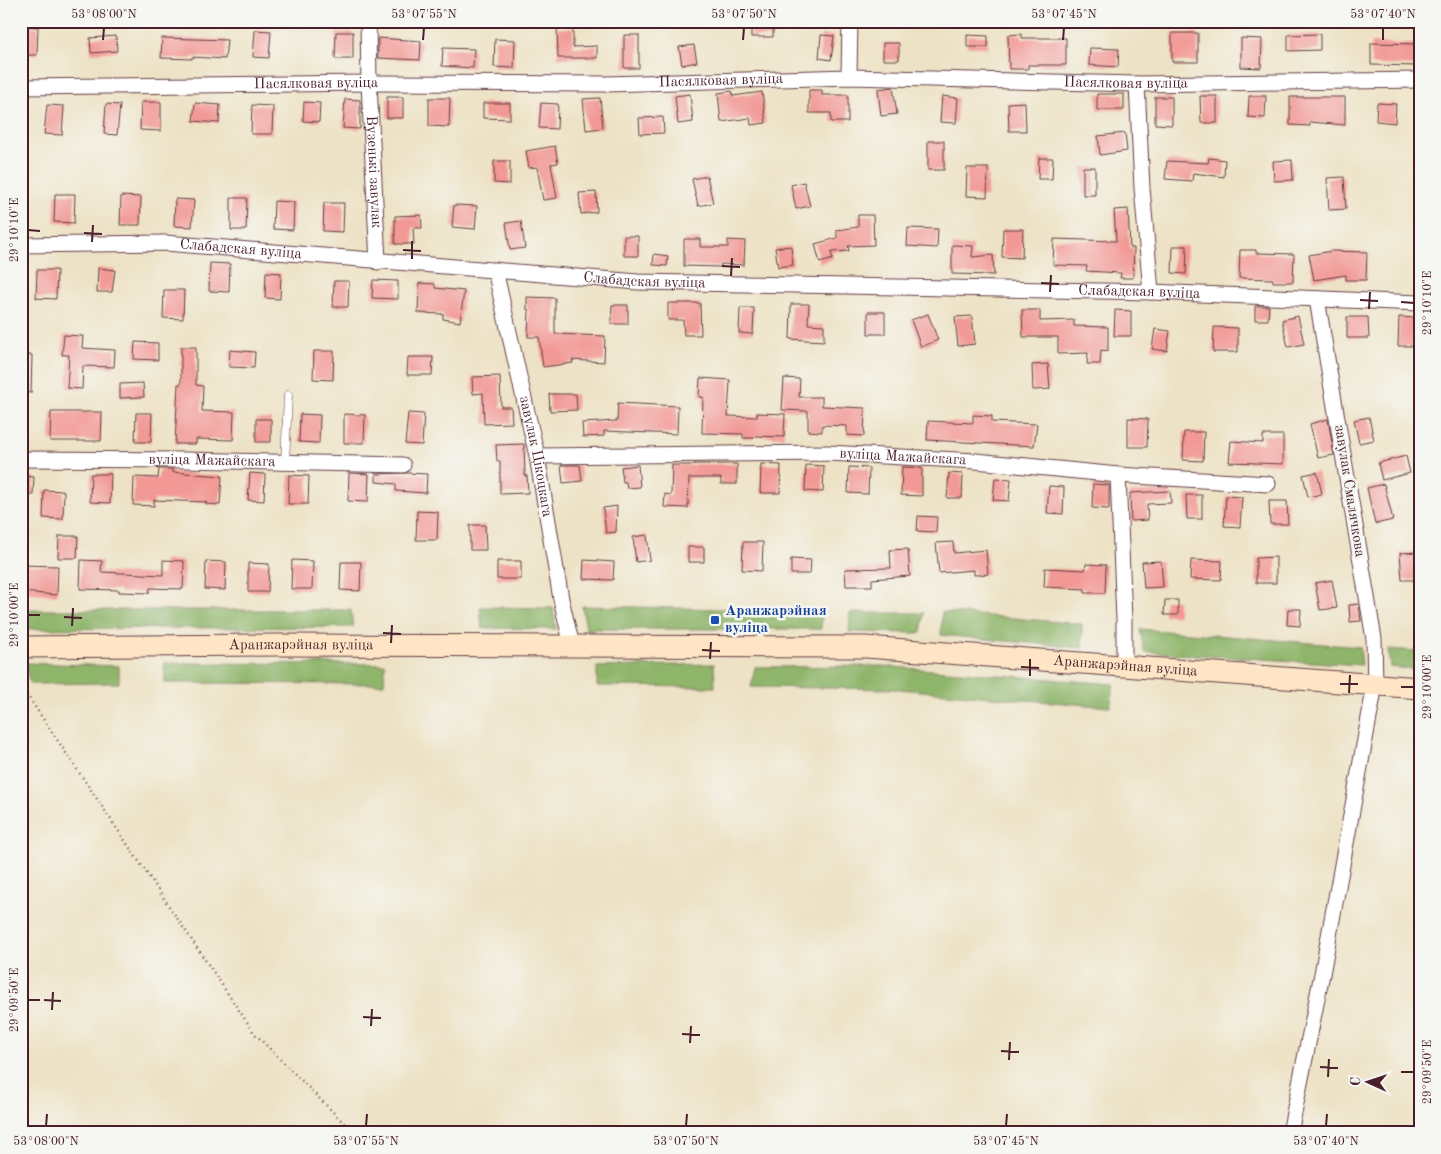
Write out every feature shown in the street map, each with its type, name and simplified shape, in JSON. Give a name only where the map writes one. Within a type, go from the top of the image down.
[{"type":"main road","name":"Аранжарэйная вуліца","points":[[21,647],[866,647],[1420,688]]},
{"type":"street","name":"Вузенькі завулак","points":[[368,21],[378,262]]},
{"type":"street","points":[[849,77],[850,21]]},
{"type":"street","name":"Пасялковая вуліца","points":[[21,87],[370,83],[606,84],[849,77],[1137,84],[1420,80]]},
{"type":"street","points":[[1137,84],[1142,188],[1151,292]]},
{"type":"street","name":"Слабадская вуліца","points":[[21,245],[165,243],[638,282],[1151,292],[1420,303]]},
{"type":"street","name":"завулак Цікоцкага","points":[[495,270],[537,456],[561,599],[572,646]]},
{"type":"street","name":"завулак Смалячкова","points":[[1290,1133],[1322,974],[1374,685],[1374,639],[1317,298]]},
{"type":"street","name":"вуліца Мажайскага","points":[[537,456],[828,453],[976,461],[1118,475],[1268,484]]},
{"type":"street","name":"вуліца Мажайскага","points":[[21,459],[403,465]]},
{"type":"street","points":[[1118,475],[1124,666]]},
{"type":"lane","points":[[285,462],[288,395]]},
{"type":"path","points":[[21,686],[255,1034],[354,1133]]},
{"type":"green space","points":[[582,606],[822,611],[821,629],[586,629]]},
{"type":"green space","points":[[480,607],[553,608],[556,629],[482,628]]},
{"type":"green space","points":[[21,610],[351,610],[353,627],[21,629]]},
{"type":"green space","points":[[942,612],[1082,624],[1082,648],[941,635]]},
{"type":"green space","points":[[850,613],[924,613],[921,633],[849,632]]},
{"type":"green space","points":[[1140,629],[1360,647],[1362,665],[1144,652]]},
{"type":"green space","points":[[1388,649],[1420,651],[1420,670],[1390,667]]},
{"type":"green space","points":[[25,663],[119,666],[119,683],[30,684]]},
{"type":"green space","points":[[164,663],[385,664],[384,684],[165,683]]},
{"type":"green space","points":[[714,664],[715,687],[597,686],[597,667]]},
{"type":"green space","points":[[881,666],[1114,684],[1110,707],[898,689],[751,687],[755,667]]},
{"type":"building","points":[[751,25],[773,25],[773,37],[751,37]]},
{"type":"building","points":[[21,26],[38,27],[37,55],[21,55]]},
{"type":"building","points":[[557,28],[573,28],[573,47],[597,46],[597,58],[558,58]]},
{"type":"building","points":[[255,30],[271,31],[269,58],[253,57]]},
{"type":"building","points":[[336,32],[353,32],[353,59],[335,59]]},
{"type":"building","points":[[1172,33],[1198,33],[1198,62],[1172,62]]},
{"type":"building","points":[[1022,34],[1022,38],[1066,38],[1066,65],[1028,65],[1028,69],[1009,69],[1008,35]]},
{"type":"building","points":[[1320,34],[1320,50],[1288,51],[1288,35]]},
{"type":"building","points":[[624,35],[639,35],[639,68],[624,68]]},
{"type":"building","points":[[821,35],[834,36],[831,60],[819,58]]},
{"type":"building","points":[[967,35],[988,36],[988,47],[967,47]]},
{"type":"building","points":[[116,36],[117,51],[91,53],[90,38]]},
{"type":"building","points":[[162,38],[227,40],[225,59],[161,58]]},
{"type":"building","points":[[378,38],[421,41],[420,60],[378,58]]},
{"type":"building","points":[[1241,38],[1262,39],[1261,68],[1241,67]]},
{"type":"building","points":[[495,39],[515,40],[514,68],[494,67]]},
{"type":"building","points":[[883,43],[899,43],[899,60],[883,60]]},
{"type":"building","points":[[1371,43],[1420,44],[1420,66],[1371,65]]},
{"type":"building","points":[[694,45],[697,62],[682,65],[679,47]]},
{"type":"building","points":[[443,48],[474,49],[473,68],[442,66]]},
{"type":"building","points":[[1090,48],[1119,49],[1118,67],[1089,65]]},
{"type":"building","points":[[893,87],[897,114],[881,116],[878,89]]},
{"type":"building","points":[[809,90],[822,90],[822,95],[848,95],[848,122],[831,122],[831,113],[809,113]]},
{"type":"building","points":[[732,91],[733,96],[762,92],[766,123],[751,125],[750,118],[721,122],[718,93]]},
{"type":"building","points":[[690,94],[693,122],[678,124],[675,96]]},
{"type":"building","points":[[1097,94],[1124,94],[1124,110],[1097,110]]},
{"type":"building","points":[[942,96],[958,98],[956,123],[940,122]]},
{"type":"building","points":[[1200,96],[1217,96],[1217,123],[1201,123]]},
{"type":"building","points":[[1249,96],[1266,96],[1265,118],[1248,117]]},
{"type":"building","points":[[387,97],[403,97],[403,118],[387,118]]},
{"type":"building","points":[[1155,97],[1172,97],[1172,125],[1155,124]]},
{"type":"building","points":[[1290,97],[1345,97],[1345,125],[1310,122],[1310,126],[1290,125]]},
{"type":"building","points":[[429,98],[450,98],[449,127],[429,126]]},
{"type":"building","points":[[600,98],[603,128],[586,130],[583,99]]},
{"type":"building","points":[[345,99],[360,100],[360,129],[343,128]]},
{"type":"building","points":[[141,102],[161,102],[161,131],[140,130]]},
{"type":"building","points":[[304,102],[320,103],[319,122],[303,121]]},
{"type":"building","points":[[1025,102],[1026,131],[1009,131],[1008,103]]},
{"type":"building","points":[[195,103],[220,105],[219,123],[193,121]]},
{"type":"building","points":[[483,103],[510,103],[510,119],[483,118]]},
{"type":"building","points":[[541,103],[558,104],[557,129],[539,128]]},
{"type":"building","points":[[1377,103],[1396,104],[1395,123],[1376,121]]},
{"type":"building","points":[[106,104],[120,105],[117,135],[104,134]]},
{"type":"building","points":[[47,105],[64,106],[62,135],[44,134]]},
{"type":"building","points":[[252,105],[273,106],[272,134],[251,134]]},
{"type":"building","points":[[663,117],[664,133],[640,134],[639,118]]},
{"type":"building","points":[[1125,133],[1127,151],[1100,155],[1098,136]]},
{"type":"building","points":[[928,141],[944,141],[944,170],[928,170]]},
{"type":"building","points":[[555,146],[558,163],[551,164],[557,198],[543,200],[537,167],[529,168],[526,151]]},
{"type":"building","points":[[1039,158],[1053,158],[1052,179],[1038,179]]},
{"type":"building","points":[[1209,158],[1225,160],[1224,177],[1193,173],[1192,181],[1165,179],[1167,161],[1208,163]]},
{"type":"building","points":[[1292,160],[1293,180],[1274,181],[1273,161]]},
{"type":"building","points":[[494,161],[510,161],[510,184],[494,183]]},
{"type":"building","points":[[1083,167],[1095,167],[1095,195],[1083,195]]},
{"type":"building","points":[[967,168],[988,168],[987,197],[966,196]]},
{"type":"building","points":[[707,176],[713,203],[698,206],[692,179]]},
{"type":"building","points":[[1344,177],[1346,209],[1329,210],[1327,178]]},
{"type":"building","points":[[804,182],[810,206],[796,209],[791,185]]},
{"type":"building","points":[[596,192],[597,212],[581,214],[579,193]]},
{"type":"building","points":[[55,194],[75,194],[74,223],[54,222]]},
{"type":"building","points":[[121,196],[141,197],[140,225],[120,225]]},
{"type":"building","points":[[231,198],[247,198],[246,230],[231,230]]},
{"type":"building","points":[[175,199],[194,200],[192,227],[174,226]]},
{"type":"building","points":[[274,201],[294,202],[293,230],[273,229]]},
{"type":"building","points":[[324,203],[344,203],[343,232],[323,231]]},
{"type":"building","points":[[454,205],[477,206],[475,229],[452,227]]},
{"type":"building","points":[[1128,209],[1130,248],[1134,248],[1133,278],[1120,278],[1121,273],[1086,271],[1087,266],[1053,265],[1054,239],[1116,241],[1114,210]]},
{"type":"building","points":[[421,215],[422,228],[413,228],[414,244],[395,244],[395,216]]},
{"type":"building","points":[[858,215],[873,215],[874,245],[848,246],[849,251],[831,252],[833,259],[820,263],[815,244],[837,238],[837,230],[858,227]]},
{"type":"building","points":[[521,221],[525,248],[510,250],[506,223]]},
{"type":"building","points":[[908,228],[938,229],[937,248],[907,246]]},
{"type":"building","points":[[1003,229],[1023,229],[1022,258],[1002,257]]},
{"type":"building","points":[[624,236],[638,236],[638,256],[624,256]]},
{"type":"building","points":[[684,239],[700,239],[700,247],[728,247],[728,240],[745,241],[744,265],[721,264],[721,267],[684,266]]},
{"type":"building","points":[[952,245],[973,246],[972,257],[993,255],[994,275],[952,274]]},
{"type":"building","points":[[791,246],[793,265],[778,267],[775,248]]},
{"type":"building","points":[[1173,246],[1187,246],[1186,274],[1172,273]]},
{"type":"building","points":[[1240,250],[1256,250],[1256,253],[1294,254],[1293,282],[1273,282],[1273,279],[1239,278]]},
{"type":"building","points":[[1332,251],[1367,252],[1366,280],[1346,280],[1346,275],[1314,280],[1309,255]]},
{"type":"building","points":[[654,254],[668,256],[667,266],[653,265]]},
{"type":"building","points":[[210,263],[230,264],[229,292],[209,291]]},
{"type":"building","points":[[98,268],[115,270],[112,292],[97,292]]},
{"type":"building","points":[[37,270],[57,270],[56,299],[36,298]]},
{"type":"building","points":[[266,272],[281,273],[280,299],[265,298]]},
{"type":"building","points":[[373,280],[398,281],[398,299],[372,298]]},
{"type":"building","points":[[334,281],[349,281],[348,307],[333,307]]},
{"type":"building","points":[[419,283],[435,284],[435,288],[464,291],[460,322],[443,319],[443,314],[418,313]]},
{"type":"building","points":[[164,290],[184,290],[183,319],[163,318]]},
{"type":"building","points":[[527,297],[555,298],[555,334],[605,336],[604,362],[572,360],[573,363],[543,367],[539,337],[528,337],[529,310],[527,310]]},
{"type":"building","points":[[668,303],[700,303],[701,335],[684,335],[683,320],[668,320]]},
{"type":"building","points":[[791,304],[809,304],[808,324],[824,325],[824,341],[790,339]]},
{"type":"building","points":[[612,305],[628,305],[628,324],[611,324]]},
{"type":"building","points":[[1255,306],[1269,306],[1268,320],[1255,320]]},
{"type":"building","points":[[740,308],[754,308],[753,334],[739,333]]},
{"type":"building","points":[[1022,310],[1040,310],[1040,321],[1074,320],[1074,326],[1108,327],[1108,351],[1101,350],[1100,364],[1087,364],[1088,353],[1058,354],[1058,337],[1023,337]]},
{"type":"building","points":[[1115,310],[1131,311],[1131,336],[1114,336]]},
{"type":"building","points":[[868,312],[885,312],[885,334],[868,334]]},
{"type":"building","points":[[928,314],[938,340],[921,347],[911,320]]},
{"type":"building","points":[[972,316],[975,344],[958,346],[955,317]]},
{"type":"building","points":[[1298,316],[1304,344],[1288,347],[1282,320]]},
{"type":"building","points":[[1347,317],[1368,317],[1369,338],[1347,338]]},
{"type":"building","points":[[1399,317],[1416,318],[1415,346],[1398,346]]},
{"type":"building","points":[[1214,327],[1238,328],[1238,352],[1213,352]]},
{"type":"building","points":[[1155,329],[1170,331],[1167,351],[1152,349]]},
{"type":"building","points":[[64,335],[83,336],[82,348],[115,350],[114,367],[83,366],[82,389],[67,388],[69,355],[62,355]]},
{"type":"building","points":[[135,342],[158,343],[158,360],[134,359]]},
{"type":"building","points":[[181,347],[196,347],[196,385],[203,386],[202,411],[234,412],[233,440],[196,439],[196,444],[175,444],[178,384],[181,384]]},
{"type":"building","points":[[230,350],[255,352],[254,368],[229,367]]},
{"type":"building","points":[[314,351],[334,351],[333,380],[313,379]]},
{"type":"building","points":[[21,355],[32,355],[31,393],[21,392]]},
{"type":"building","points":[[408,357],[433,357],[432,375],[407,375]]},
{"type":"building","points":[[1048,364],[1050,389],[1033,390],[1032,365]]},
{"type":"building","points":[[500,376],[501,407],[511,407],[512,423],[484,424],[483,393],[473,394],[472,377]]},
{"type":"building","points":[[700,378],[730,380],[728,416],[757,417],[757,413],[785,414],[784,437],[755,436],[754,438],[743,438],[743,434],[702,433],[703,397],[699,397]]},
{"type":"building","points":[[784,378],[800,379],[799,397],[822,397],[822,406],[865,408],[864,436],[847,435],[847,426],[822,425],[822,432],[808,431],[808,411],[782,410]]},
{"type":"building","points":[[143,383],[144,397],[120,398],[120,384]]},
{"type":"building","points":[[549,394],[576,394],[577,410],[550,411]]},
{"type":"building","points":[[618,403],[678,406],[677,434],[604,431],[604,436],[583,437],[582,423],[617,421]]},
{"type":"building","points":[[51,412],[102,412],[101,441],[50,441]]},
{"type":"building","points":[[136,413],[152,413],[151,442],[135,442]]},
{"type":"building","points":[[408,413],[424,414],[422,445],[405,444]]},
{"type":"building","points":[[300,414],[320,415],[319,443],[299,442]]},
{"type":"building","points":[[344,414],[365,415],[364,443],[344,443]]},
{"type":"building","points":[[973,415],[992,416],[992,422],[1037,424],[1034,446],[927,440],[928,421],[973,423]]},
{"type":"building","points":[[1369,417],[1374,440],[1359,443],[1354,420]]},
{"type":"building","points":[[1128,418],[1148,419],[1147,447],[1128,447]]},
{"type":"building","points":[[256,419],[271,419],[271,442],[256,442]]},
{"type":"building","points":[[1328,419],[1334,455],[1318,458],[1310,424]]},
{"type":"building","points":[[1184,432],[1204,432],[1203,461],[1183,460]]},
{"type":"building","points":[[1263,435],[1283,435],[1283,464],[1229,462],[1231,441],[1263,443]]},
{"type":"building","points":[[524,444],[525,476],[527,476],[528,493],[500,494],[500,461],[497,461],[496,445]]},
{"type":"building","points":[[1406,456],[1410,473],[1382,480],[1378,463]]},
{"type":"building","points":[[737,464],[737,484],[721,484],[721,478],[689,478],[688,508],[664,507],[665,494],[671,495],[672,465]]},
{"type":"building","points":[[761,464],[781,465],[780,493],[760,493]]},
{"type":"building","points":[[561,465],[580,465],[582,481],[563,483]]},
{"type":"building","points":[[638,465],[640,487],[627,488],[626,482],[623,482],[621,467]]},
{"type":"building","points":[[806,465],[824,466],[823,492],[805,491]]},
{"type":"building","points":[[849,467],[869,468],[868,494],[848,493]]},
{"type":"building","points":[[902,467],[922,468],[922,496],[901,495]]},
{"type":"building","points":[[159,469],[172,469],[172,472],[222,476],[220,505],[206,504],[206,502],[154,500],[154,506],[133,505],[134,477],[158,478]]},
{"type":"building","points":[[1317,472],[1322,494],[1308,497],[1303,475]]},
{"type":"building","points":[[250,473],[265,474],[264,501],[248,500]]},
{"type":"building","points":[[349,473],[369,474],[368,502],[348,501]]},
{"type":"building","points":[[949,473],[963,474],[962,498],[947,498]]},
{"type":"building","points":[[91,474],[111,474],[110,503],[90,502]]},
{"type":"building","points":[[376,474],[427,474],[426,493],[396,491],[396,484],[376,482]]},
{"type":"building","points":[[289,475],[309,476],[308,504],[288,504]]},
{"type":"building","points":[[21,476],[34,477],[33,495],[21,495]]},
{"type":"building","points":[[995,478],[1011,479],[1009,501],[993,500]]},
{"type":"building","points":[[1093,484],[1109,485],[1109,509],[1092,508]]},
{"type":"building","points":[[1384,484],[1393,520],[1375,524],[1367,488]]},
{"type":"building","points":[[1049,486],[1064,487],[1063,514],[1047,513]]},
{"type":"building","points":[[44,490],[64,491],[63,519],[43,518]]},
{"type":"building","points":[[1170,491],[1171,503],[1147,504],[1148,520],[1131,521],[1130,493]]},
{"type":"building","points":[[1186,495],[1202,495],[1202,519],[1187,519]]},
{"type":"building","points":[[1226,496],[1242,497],[1240,527],[1224,526]]},
{"type":"building","points":[[1269,501],[1287,501],[1288,524],[1270,524]]},
{"type":"building","points":[[617,506],[616,532],[606,533],[603,508]]},
{"type":"building","points":[[417,511],[438,512],[437,540],[416,540]]},
{"type":"building","points":[[918,516],[937,517],[936,532],[917,531]]},
{"type":"building","points":[[470,525],[485,525],[486,550],[470,550]]},
{"type":"building","points":[[647,535],[650,560],[636,562],[633,537]]},
{"type":"building","points":[[59,536],[78,536],[77,558],[58,558]]},
{"type":"building","points":[[743,542],[763,542],[762,571],[742,570]]},
{"type":"building","points":[[953,542],[954,553],[986,550],[988,574],[974,575],[974,570],[939,573],[936,543]]},
{"type":"building","points":[[688,547],[704,547],[704,562],[688,562]]},
{"type":"building","points":[[908,549],[910,576],[872,579],[872,586],[846,586],[845,569],[891,568],[890,550]]},
{"type":"building","points":[[1420,552],[1420,580],[1402,580],[1400,553]]},
{"type":"building","points":[[1276,557],[1276,583],[1256,583],[1256,558]]},
{"type":"building","points":[[791,559],[811,560],[810,574],[791,574]]},
{"type":"building","points":[[81,560],[102,561],[101,572],[163,575],[163,560],[184,561],[183,589],[150,588],[149,593],[80,589]]},
{"type":"building","points":[[292,560],[313,561],[312,589],[291,589]]},
{"type":"building","points":[[584,560],[614,562],[613,580],[583,579]]},
{"type":"building","points":[[1191,560],[1222,561],[1221,580],[1190,579]]},
{"type":"building","points":[[206,561],[226,562],[225,590],[205,589]]},
{"type":"building","points":[[497,561],[521,561],[521,579],[497,579]]},
{"type":"building","points":[[1161,561],[1163,587],[1144,588],[1142,562]]},
{"type":"building","points":[[341,562],[361,562],[360,591],[340,590]]},
{"type":"building","points":[[248,563],[269,564],[268,592],[248,592]]},
{"type":"building","points":[[1086,564],[1106,565],[1105,593],[1085,593],[1085,589],[1044,587],[1045,568],[1085,570]]},
{"type":"building","points":[[21,565],[58,566],[57,595],[21,592]]},
{"type":"building","points":[[1332,580],[1337,608],[1320,610],[1315,583]]},
{"type":"building","points":[[1165,600],[1178,600],[1178,615],[1164,615]]},
{"type":"building","points":[[1359,604],[1361,621],[1350,622],[1349,605]]},
{"type":"building","points":[[1288,609],[1301,609],[1300,626],[1287,625]]},
{"type":"place","name":"Аранжарэйная вуліца","points":[[715,620]]}]
